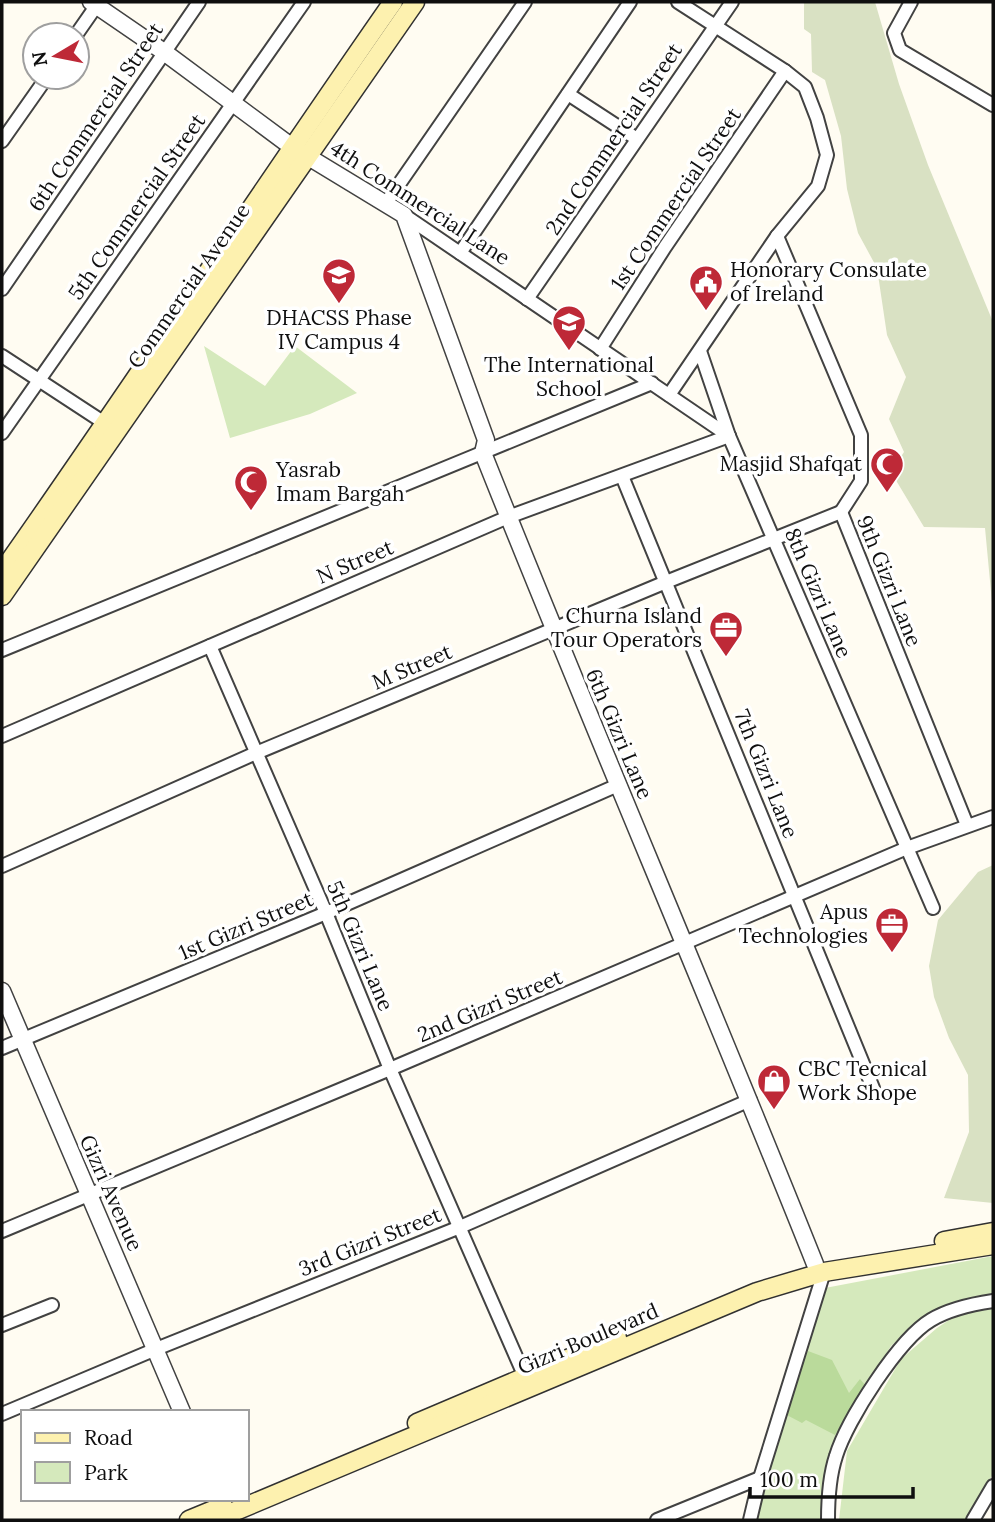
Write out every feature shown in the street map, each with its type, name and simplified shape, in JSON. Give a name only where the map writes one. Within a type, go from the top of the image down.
[{"type":"main road","name":"Commercial Avenue","points":[[2,596],[299,151],[393,2]]},
{"type":"main road","name":"Commercial Avenue","points":[[2,572],[299,151],[415,2]]},
{"type":"main road","name":"Gizri Boulevard","points":[[248,1496],[753,1282],[993,1232]]},
{"type":"main road","name":"Gizri Boulevard","points":[[248,1501],[820,1268],[993,1245]]},
{"type":"main road","name":"Gizri Boulevard","points":[[221,1512],[236,1501]]},
{"type":"main road","name":"Gizri Boulevard","points":[[189,1520],[221,1512],[248,1501]]},
{"type":"street","name":"6th Commercial Street","points":[[2,289],[199,2]]},
{"type":"street","name":"5th Commercial Street","points":[[2,433],[304,2]]},
{"type":"street","points":[[386,203],[525,2]]},
{"type":"street","points":[[460,253],[630,2]]},
{"type":"street","points":[[668,395],[777,236],[818,186],[827,155],[805,87],[785,71],[678,2]]},
{"type":"street","name":"2nd Commercial Street","points":[[527,299],[732,2]]},
{"type":"street","points":[[911,2],[894,33],[900,50],[993,104]]},
{"type":"street","name":"4th Commercial Lane","points":[[96,3],[299,151],[386,203],[729,436]]},
{"type":"street","points":[[85,21],[96,3]]},
{"type":"street","name":"1st Commercial Street","points":[[600,349],[665,247],[785,71]]},
{"type":"street","points":[[2,141],[37,91]]},
{"type":"street","points":[[568,94],[637,139]]},
{"type":"street","name":"6th Gizri Lane","points":[[404,215],[486,440],[483,453],[552,629],[820,1268]]},
{"type":"street","name":"9th Gizri Lane","points":[[777,236],[861,435],[861,481],[841,512],[967,825]]},
{"type":"street","name":"8th Gizri Lane","points":[[700,351],[729,436],[933,908]]},
{"type":"street","points":[[2,356],[106,425]]},
{"type":"street","points":[[2,650],[652,383]]},
{"type":"street","name":"N Street","points":[[2,736],[508,517],[729,436]]},
{"type":"street","name":"7th Gizri Lane","points":[[622,476],[873,1088]]},
{"type":"street","name":"M Street","points":[[2,866],[256,753],[841,512]]},
{"type":"street","name":"5th Gizri Lane","points":[[210,646],[525,1377]]},
{"type":"street","name":"1st Gizri Street","points":[[2,1048],[326,913],[618,785]]},
{"type":"street","name":"2nd Gizri Street","points":[[2,1231],[907,848],[993,817]]},
{"type":"street","name":"Gizri Avenue","points":[[2,991],[181,1410]]},
{"type":"street","name":"3rd Gizri Street","points":[[2,1414],[460,1227],[750,1100]]},
{"type":"street","points":[[750,1520],[820,1268]]},
{"type":"street","points":[[828,1520],[828,1498],[836,1455],[850,1424],[882,1372],[913,1335],[931,1320],[950,1311],[993,1301]]},
{"type":"street","points":[[2,1325],[52,1305]]},
{"type":"street","points":[[657,1520],[760,1478]]},
{"type":"street","points":[[973,1520],[993,1486]]},
{"type":"green space","points":[[804,2],[875,2],[899,84],[928,165],[993,322],[993,613],[985,528],[924,527],[891,472],[904,452],[889,419],[906,377],[887,335],[877,268],[858,233],[847,189],[841,136],[825,80],[812,72],[811,34],[804,29]]},
{"type":"green space","points":[[204,346],[265,386],[295,346],[357,393],[310,414],[230,438]]},
{"type":"green space","points":[[993,865],[993,1203],[944,1198],[969,1132],[968,1075],[949,1038],[934,997],[929,966],[938,920],[978,872]]},
{"type":"green space","points":[[993,1256],[993,1293],[945,1305],[922,1318],[891,1346],[848,1416],[827,1520],[753,1520],[825,1288]]},
{"type":"green space","points":[[993,1307],[993,1474],[987,1484],[991,1488],[979,1506],[975,1504],[965,1520],[839,1520],[847,1451],[901,1359],[955,1316]]},
{"type":"green space","points":[[808,1351],[832,1360],[849,1393],[860,1379],[865,1385],[835,1435],[806,1420],[802,1423],[783,1413]]},
{"type":"place","name":"DHACSS Phase IV Campus 4","points":[[339,305]]},
{"type":"place","name":"Honorary Consulate of Ireland","points":[[706,312]]},
{"type":"place","name":"The International School","points":[[569,352]]},
{"type":"place","name":"Masjid Shafqat","points":[[887,494]]},
{"type":"place","name":"Yasrab Imam Bargah","points":[[251,512]]},
{"type":"place","name":"Churna Island Tour Operators","points":[[726,658]]},
{"type":"place","name":"Apus Technologies","points":[[892,954]]},
{"type":"place","name":"CBC Tecnical Work Shope","points":[[774,1111]]}]
